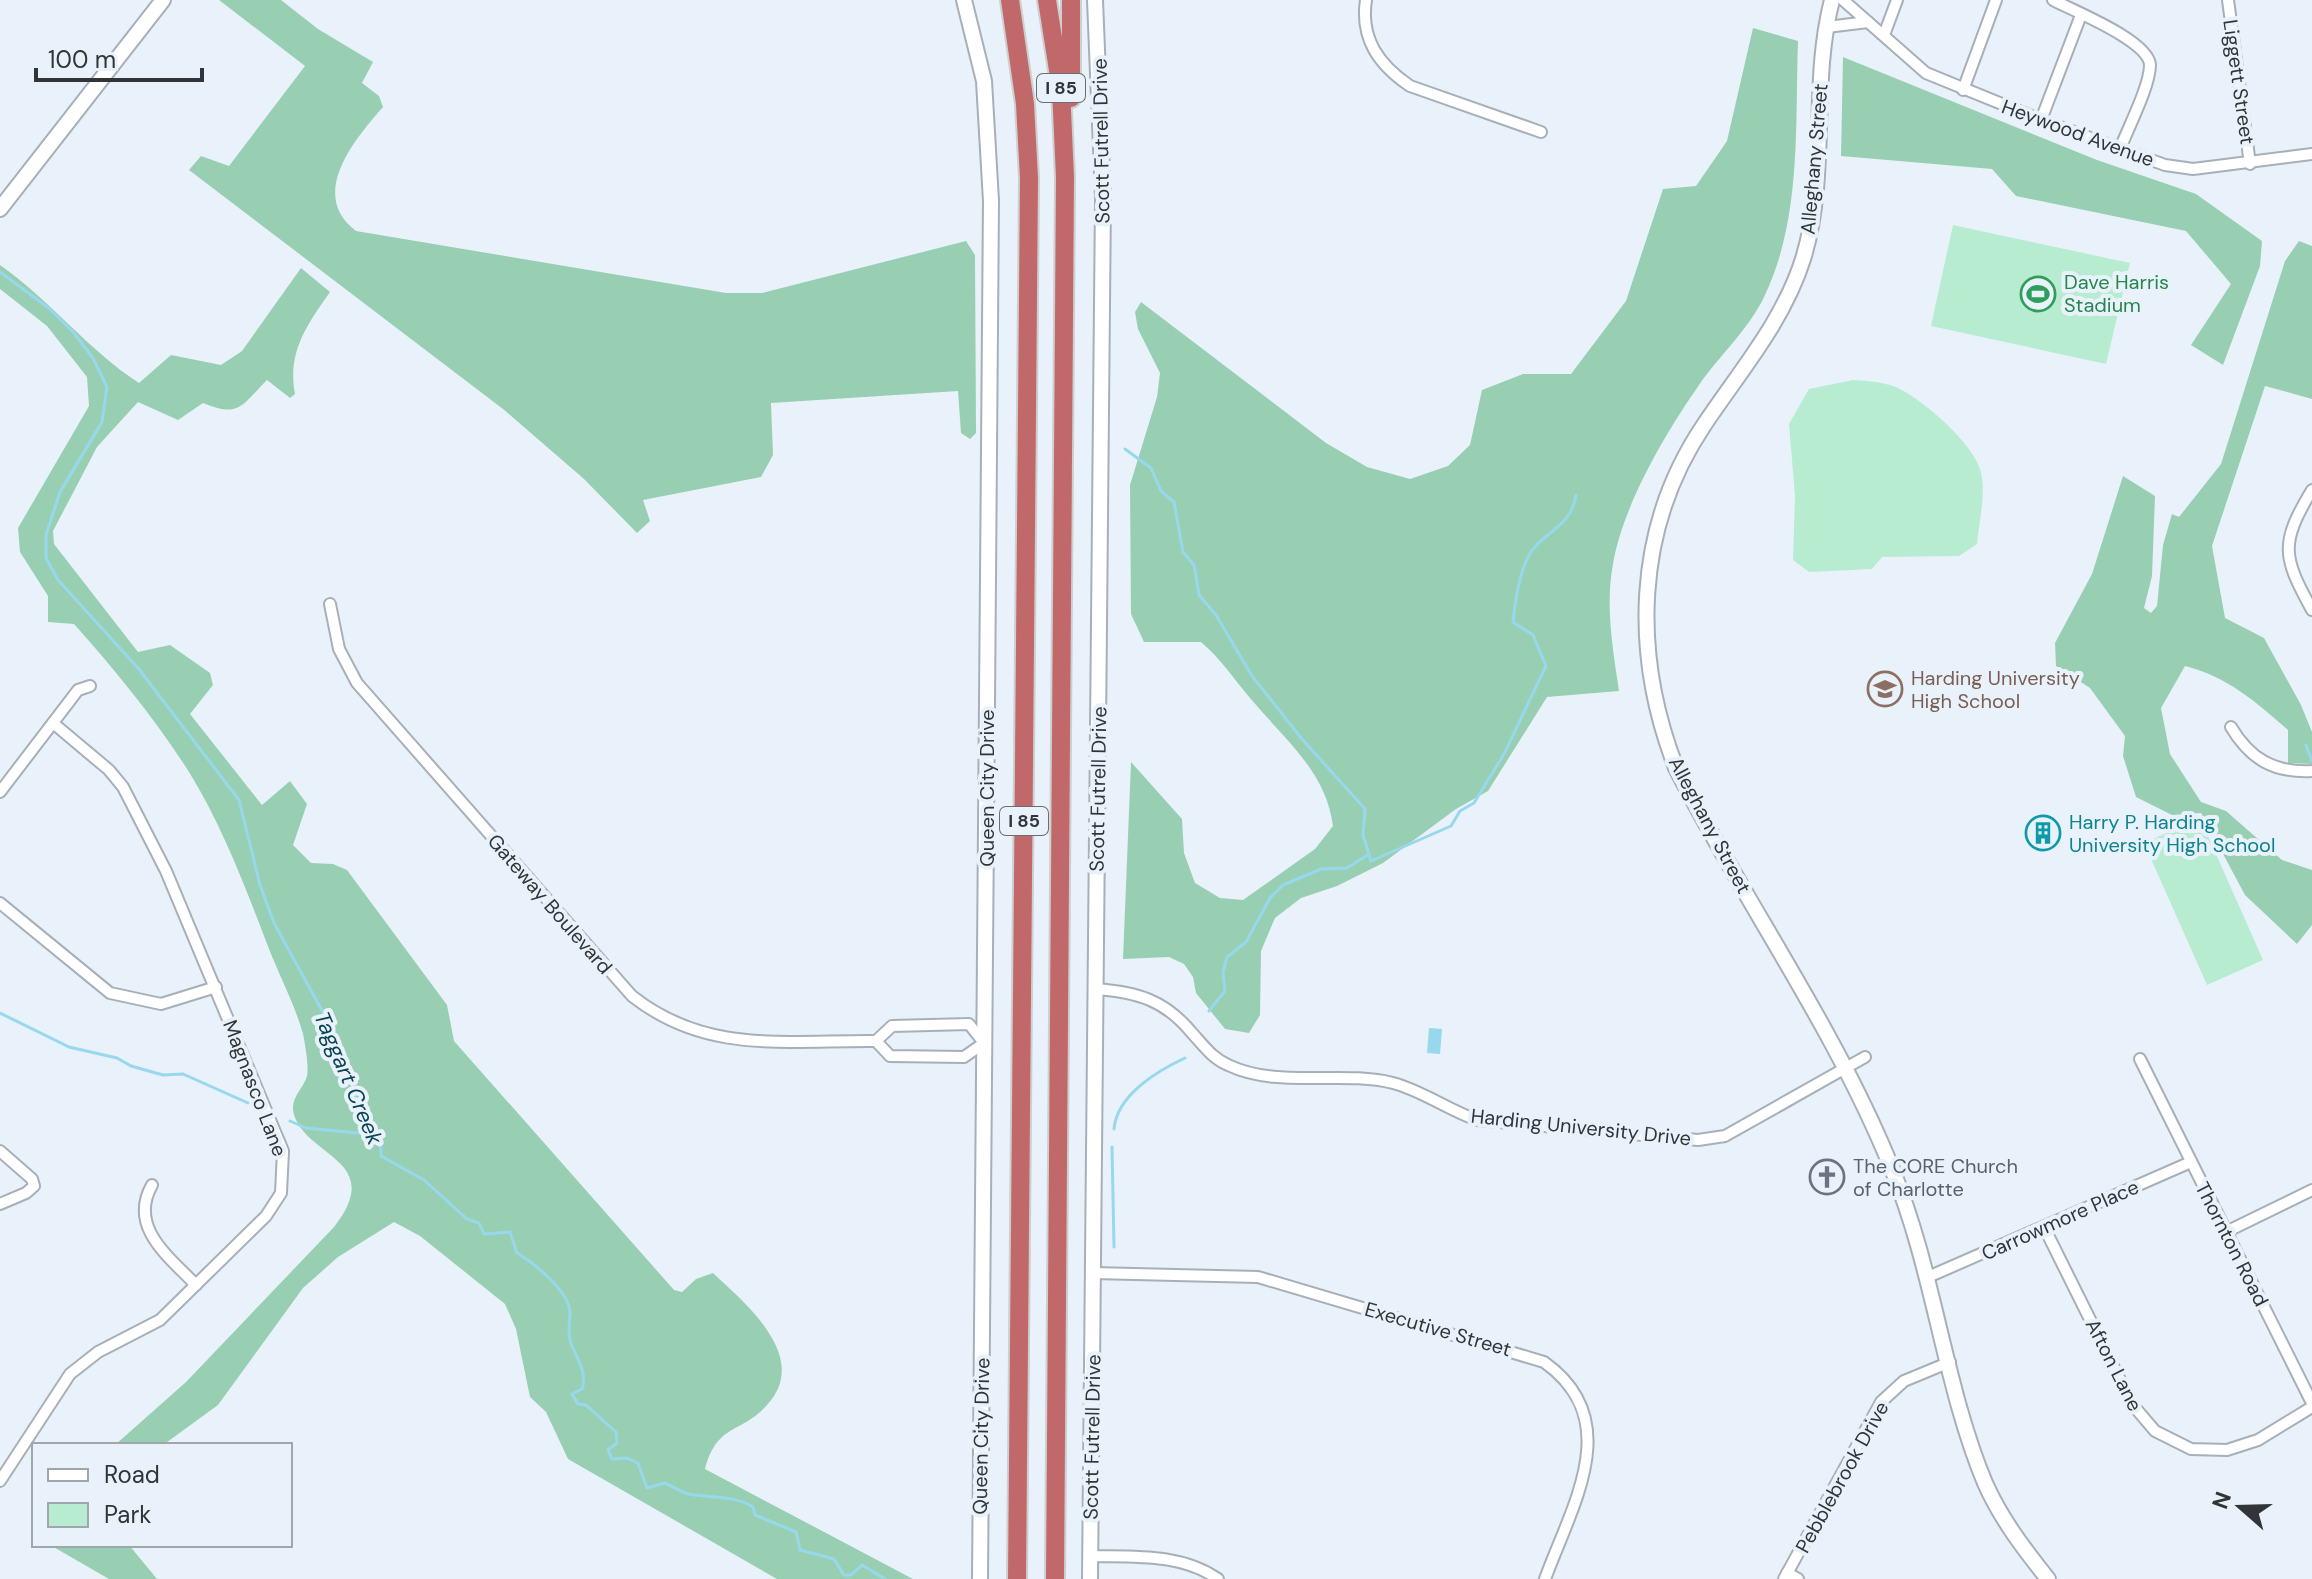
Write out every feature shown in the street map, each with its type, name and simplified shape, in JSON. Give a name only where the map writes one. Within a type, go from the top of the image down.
[{"type":"highway","name":"I 85","points":[[1010,0],[1025,104],[1029,203],[1017,1579]]},
{"type":"highway","name":"I 85","points":[[1047,0],[1061,89],[1065,177],[1055,1579]]},
{"type":"highway","points":[[1065,177],[1071,108],[1071,0]]},
{"type":"street","points":[[0,209],[163,0]]},
{"type":"street","name":"Queen City Drive","points":[[964,0],[984,81],[991,201],[980,1579]]},
{"type":"street","name":"Scott Futrell Drive","points":[[1090,1579],[1103,198],[1095,0]]},
{"type":"street","points":[[1366,0],[1369,43],[1379,61],[1393,75],[1410,86],[1541,132]]},
{"type":"street","name":"Alleghany Street","points":[[1832,0],[1827,27],[1813,213],[1802,261],[1780,312],[1703,427],[1671,488],[1649,565],[1645,625],[1654,703],[1676,768],[1847,1070],[1893,1170],[1928,1277],[1985,1483],[2011,1530],[2048,1579]]},
{"type":"street","name":"Heywood Avenue","points":[[1843,0],[1913,65],[1963,90],[2179,170],[2250,164],[2312,154]]},
{"type":"street","points":[[1884,35],[1897,0]]},
{"type":"street","points":[[1963,90],[1996,0]]},
{"type":"street","points":[[2053,0],[2137,44],[2149,61],[2149,73],[2120,149]]},
{"type":"street","name":"Liggett Street","points":[[2228,0],[2250,164]]},
{"type":"street","points":[[2041,120],[2081,15]]},
{"type":"street","points":[[1827,27],[1868,22]]},
{"type":"street","points":[[2312,490],[2293,520],[2288,541],[2294,574],[2312,610]]},
{"type":"street","name":"Gateway Boulevard","points":[[330,604],[339,649],[357,683],[632,996],[662,1019],[715,1037],[876,1041],[892,1026],[969,1024],[984,1043],[964,1057],[890,1056],[876,1041]]},
{"type":"street","points":[[0,792],[78,690],[90,686]]},
{"type":"street","name":"Magnasco Lane","points":[[0,1481],[70,1374],[98,1352],[160,1320],[266,1216],[281,1193],[284,1180],[283,1151],[166,871],[123,787],[109,770],[53,723]]},
{"type":"street","points":[[2231,727],[2246,749],[2262,762],[2283,770],[2312,771]]},
{"type":"street","points":[[0,903],[110,993],[161,1004],[216,987]]},
{"type":"street","name":"Harding University Drive","points":[[1096,989],[1141,995],[1165,1005],[1210,1055],[1240,1071],[1390,1082],[1424,1093],[1456,1112],[1477,1120],[1698,1140],[1725,1136],[1847,1070],[1865,1057]]},
{"type":"street","name":"Thornton Road","points":[[2140,1059],[2312,1405]]},
{"type":"street","points":[[0,1151],[32,1179],[34,1186],[26,1193],[0,1204]]},
{"type":"street","name":"Carrowmore Place","points":[[1928,1277],[2191,1162]]},
{"type":"street","points":[[152,1185],[146,1195],[143,1215],[148,1232],[196,1285]]},
{"type":"street","points":[[2226,1232],[2312,1190]]},
{"type":"street","name":"Afton Lane","points":[[2044,1227],[2132,1404],[2155,1431],[2191,1449],[2227,1450],[2258,1440],[2312,1405]]},
{"type":"street","name":"Executive Street","points":[[1093,1273],[1258,1277],[1544,1362],[1563,1375],[1578,1398],[1588,1423],[1589,1447],[1583,1477],[1545,1579]]},
{"type":"street","name":"Pebblebrook Drive","points":[[1786,1576],[1881,1402],[1904,1381],[1950,1362]]},
{"type":"street","points":[[1090,1556],[1165,1559],[1187,1564],[1218,1579]]},
{"type":"street","points":[[1786,1576],[1798,1579]]},
{"type":"green space","points":[[219,0],[281,0],[318,29],[373,62],[362,83],[379,96],[383,107],[349,151],[336,185],[336,201],[342,217],[356,231],[726,293],[762,293],[966,241],[975,255],[976,433],[970,439],[961,433],[958,391],[771,403],[773,455],[761,477],[643,500],[650,521],[637,533],[584,479],[503,409],[189,170],[201,156],[229,166],[305,66]]},
{"type":"green space","points":[[1753,28],[1798,41],[1794,171],[1785,236],[1758,309],[1699,385],[1673,425],[1647,471],[1626,518],[1613,564],[1610,596],[1619,691],[1547,697],[1488,791],[1456,809],[1383,863],[1337,886],[1301,898],[1275,918],[1261,951],[1260,1015],[1249,1033],[1225,1029],[1196,993],[1193,977],[1184,964],[1169,957],[1123,959],[1131,762],[1182,819],[1184,853],[1195,883],[1220,898],[1243,900],[1315,849],[1333,826],[1329,806],[1313,772],[1215,655],[1201,642],[1144,642],[1131,614],[1130,485],[1157,397],[1160,373],[1138,329],[1135,312],[1141,302],[1326,443],[1367,467],[1410,479],[1448,466],[1470,445],[1482,390],[1523,374],[1571,374],[1626,301],[1663,189],[1696,186],[1727,141]]},
{"type":"green space","points":[[1843,57],[2097,160],[2196,194],[2262,241],[2260,266],[2223,365],[2191,345],[2231,284],[2186,231],[2016,196],[1992,169],[1841,156]]},
{"type":"green space","points":[[1953,225],[2130,263],[2106,364],[1931,326]]},
{"type":"green space","points":[[2299,241],[2312,246],[2312,399],[2265,386],[2212,546],[2225,618],[2264,638],[2301,705],[2312,732],[2312,764],[2288,763],[2288,730],[2241,692],[2200,671],[2185,666],[2161,708],[2170,754],[2201,802],[2226,811],[2282,860],[2312,870],[2312,925],[2297,944],[2245,895],[2201,813],[2172,815],[2136,797],[2123,756],[2125,736],[2090,688],[2056,666],[2055,643],[2092,574],[2123,476],[2155,496],[2152,576],[2144,608],[2151,613],[2157,606],[2163,545],[2172,514],[2179,517],[2221,464],[2285,261]]},
{"type":"green space","points":[[0,265],[103,356],[139,383],[171,355],[221,365],[242,351],[301,268],[330,292],[296,352],[295,394],[290,398],[267,380],[239,407],[225,409],[203,403],[178,420],[138,402],[97,447],[53,531],[54,544],[138,652],[170,645],[210,673],[213,685],[190,714],[262,805],[290,781],[307,804],[293,845],[311,863],[333,864],[347,870],[447,1005],[454,1041],[674,1290],[682,1292],[696,1279],[713,1273],[742,1300],[769,1333],[778,1350],[782,1368],[779,1387],[757,1414],[716,1443],[705,1469],[913,1579],[777,1579],[568,1459],[546,1412],[530,1397],[516,1329],[505,1304],[420,1236],[394,1222],[338,1257],[303,1288],[218,1405],[166,1443],[117,1443],[186,1382],[334,1227],[348,1205],[352,1187],[348,1173],[313,1141],[294,1115],[295,1099],[307,1072],[303,1034],[213,814],[189,772],[149,714],[105,659],[74,624],[48,622],[48,596],[20,552],[18,528],[89,406],[87,377],[47,326],[0,289]]},
{"type":"green space","points":[[1853,380],[1896,387],[1931,411],[1967,446],[1982,478],[1977,544],[1959,556],[1882,557],[1872,569],[1809,572],[1793,560],[1795,496],[1789,424],[1809,389]]},
{"type":"green space","points":[[2200,818],[2263,960],[2207,985],[2144,843]]},
{"type":"green space","points":[[53,1547],[131,1547],[157,1579],[109,1579]]},
{"type":"water","points":[[1429,1028],[1442,1029],[1440,1054],[1427,1053]]},
{"type":"waterway","name":"Taggart Creek","points":[[0,272],[50,309],[74,333],[93,358],[107,387],[102,422],[60,492],[46,535],[46,558],[58,580],[138,668],[239,800],[260,885],[274,923],[337,1038],[365,1128],[381,1148],[381,1156],[424,1180],[467,1219],[479,1223],[484,1234],[510,1232],[517,1253],[557,1286],[568,1304],[570,1339],[584,1377],[582,1389],[572,1394],[578,1404],[586,1405],[616,1432],[617,1443],[608,1450],[612,1459],[627,1458],[638,1463],[647,1488],[665,1483],[689,1494],[746,1503],[753,1507],[755,1515],[796,1532],[800,1550],[834,1559],[844,1575],[851,1575],[862,1565],[885,1579]]},
{"type":"waterway","points":[[1125,449],[1151,468],[1161,491],[1174,502],[1183,552],[1194,565],[1199,595],[1216,615],[1252,676],[1302,739],[1365,809],[1363,835],[1371,861],[1451,826],[1460,811],[1474,803],[1504,754],[1546,666],[1533,635],[1513,622],[1522,574],[1532,550],[1568,516],[1576,495]]},
{"type":"waterway","points":[[2306,745],[2312,761]]},
{"type":"waterway","points":[[1209,1011],[1225,991],[1223,972],[1227,957],[1246,942],[1270,898],[1283,885],[1321,869],[1347,868],[1369,854]]},
{"type":"waterway","points":[[0,1013],[69,1047],[117,1058],[131,1066],[163,1075],[183,1074],[248,1103]]},
{"type":"waterway","points":[[1114,1129],[1122,1105],[1130,1095],[1151,1077],[1185,1058]]},
{"type":"waterway","points":[[290,1121],[306,1128],[368,1134]]},
{"type":"waterway","points":[[1112,1147],[1114,1247]]},
{"type":"place","name":"Dave Harris Stadium","points":[[2038,294]]},
{"type":"place","name":"Harding University High School","points":[[1885,689]]},
{"type":"place","name":"Harry P. Harding University High School","points":[[2043,833]]},
{"type":"place","name":"The CORE Church of Charlotte","points":[[1827,1177]]}]
